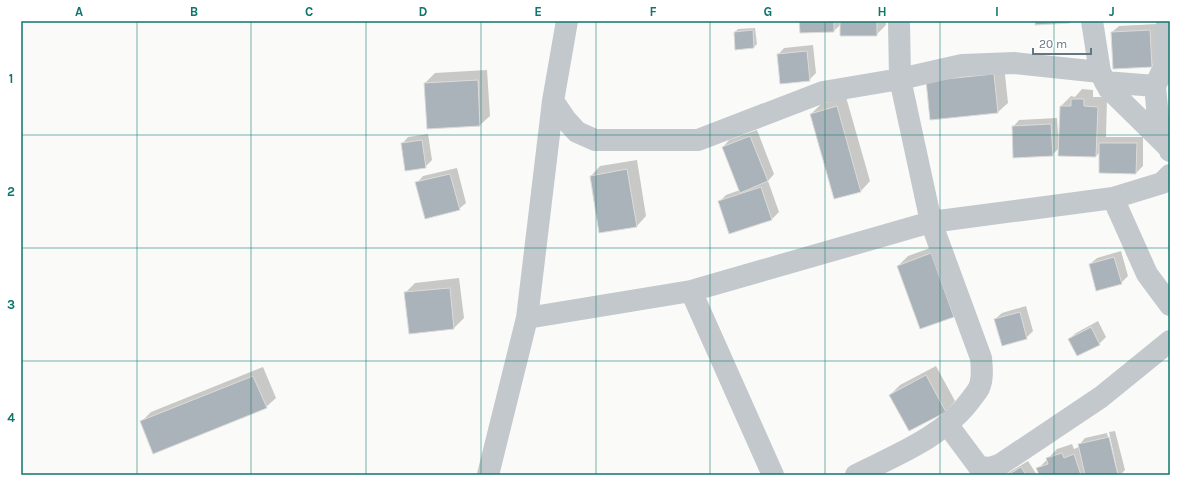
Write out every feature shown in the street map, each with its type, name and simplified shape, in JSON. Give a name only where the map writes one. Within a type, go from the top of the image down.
[{"type":"street","points":[[488,475],[527,318],[553,101],[567,21]]},
{"type":"street","points":[[856,475],[918,445],[947,424],[965,408],[979,388],[982,372],[981,358],[931,222],[900,79],[899,21]]},
{"type":"street","points":[[1092,21],[1102,77],[1109,89],[1165,145]]},
{"type":"street","points":[[1165,145],[1155,86],[1164,65],[1167,21]]},
{"type":"street","points":[[553,101],[566,120],[577,132],[594,140],[698,140],[823,92],[900,79],[962,65],[1014,63],[1155,86]]},
{"type":"street","points":[[527,318],[691,291],[931,222],[1113,198],[1162,183],[1170,175]]},
{"type":"street","points":[[1113,198],[1147,274],[1170,305]]},
{"type":"street","points":[[691,291],[773,475]]},
{"type":"street","points":[[947,424],[979,467],[990,468],[1001,464],[1101,397],[1170,341]]},
{"type":"building","points":[[799,21],[834,21],[834,32],[800,33]]},
{"type":"building","points":[[840,21],[877,21],[877,36],[840,36]]},
{"type":"building","points":[[1035,21],[1070,21],[1070,23],[1035,25]]},
{"type":"building","points":[[753,30],[754,48],[735,50],[734,32]]},
{"type":"building","points":[[1150,30],[1152,67],[1113,69],[1111,32]]},
{"type":"building","points":[[807,51],[810,81],[780,84],[777,54]]},
{"type":"building","points":[[994,74],[998,113],[930,120],[926,81]]},
{"type":"building","points":[[478,80],[480,126],[427,129],[424,83]]},
{"type":"building","points":[[1071,99],[1084,99],[1084,106],[1098,107],[1096,157],[1058,156],[1060,106],[1071,106]]},
{"type":"building","points":[[837,106],[861,192],[834,199],[810,114]]},
{"type":"building","points":[[1051,124],[1053,156],[1013,158],[1012,126]]},
{"type":"building","points":[[750,136],[768,181],[740,193],[722,147]]},
{"type":"building","points":[[422,140],[426,168],[405,171],[401,143]]},
{"type":"building","points":[[1099,143],[1137,143],[1136,174],[1099,173]]},
{"type":"building","points":[[627,169],[637,227],[599,233],[590,176]]},
{"type":"building","points":[[450,174],[460,210],[425,219],[415,182]]},
{"type":"building","points":[[761,187],[772,220],[729,234],[718,201]]},
{"type":"building","points":[[931,253],[954,317],[920,329],[897,266]]},
{"type":"building","points":[[1114,257],[1122,284],[1096,291],[1089,264]]},
{"type":"building","points":[[450,288],[454,329],[409,334],[404,292]]},
{"type":"building","points":[[1020,312],[1027,339],[1002,346],[994,319]]},
{"type":"building","points":[[1091,327],[1100,345],[1077,356],[1068,339]]},
{"type":"building","points":[[926,375],[946,412],[909,431],[889,395]]},
{"type":"building","points":[[253,376],[267,408],[153,454],[140,421]]},
{"type":"building","points":[[1109,437],[1118,475],[1085,475],[1078,444]]},
{"type":"building","points":[[1062,453],[1064,458],[1074,454],[1081,475],[1039,475],[1036,468],[1048,464],[1046,458]]},
{"type":"building","points":[[1021,467],[1026,475],[1008,475]]}]
